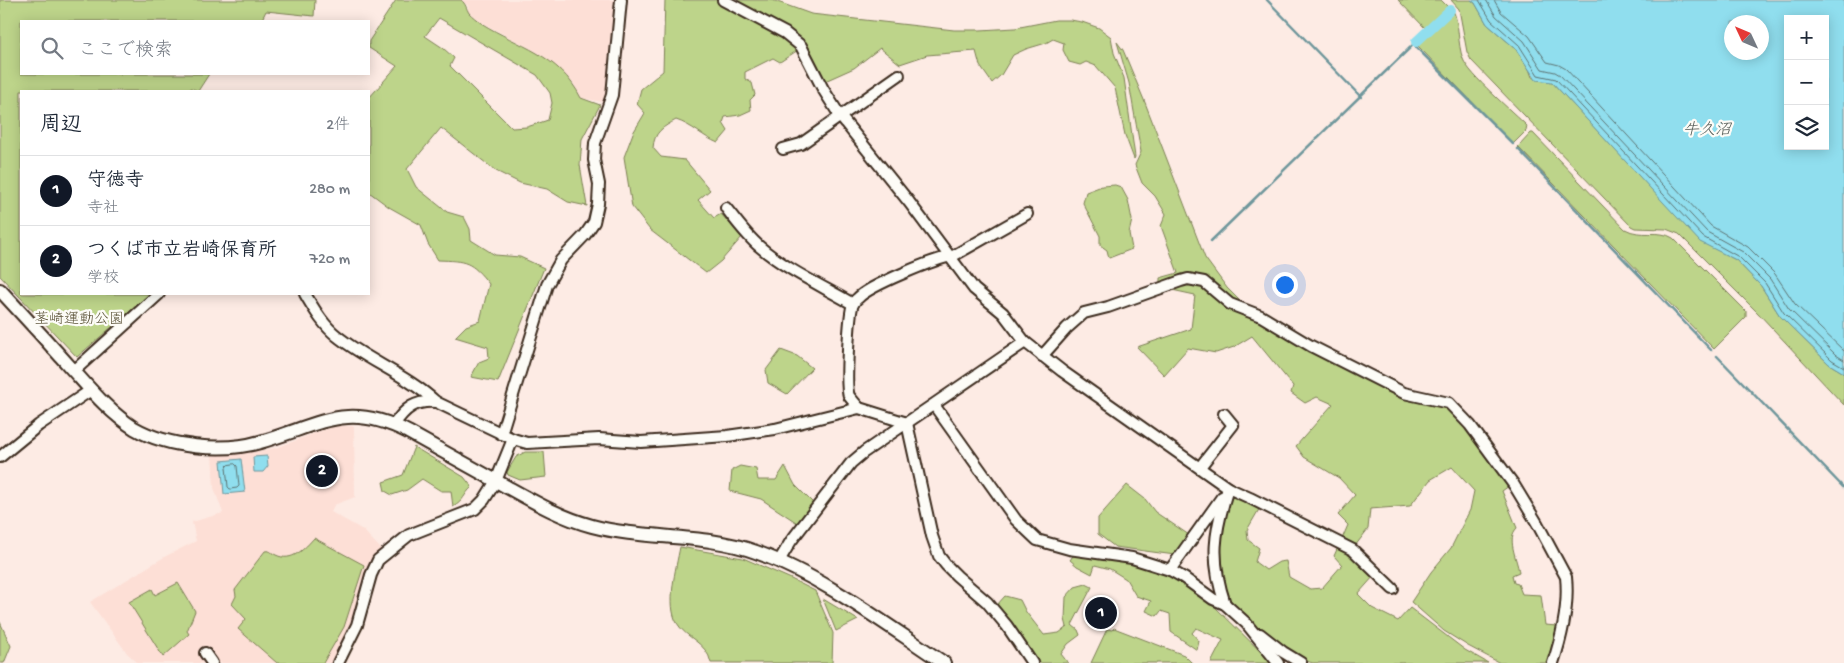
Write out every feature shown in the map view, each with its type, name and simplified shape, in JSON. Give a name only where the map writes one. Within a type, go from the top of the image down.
[{"type":"street","points":[[502,434],[547,285],[561,260],[585,236],[594,222],[598,204],[599,184],[594,160],[595,143],[612,95],[621,0]]},
{"type":"street","points":[[723,0],[785,33],[801,46],[823,89],[840,116],[909,202],[974,290],[1003,313],[1024,342],[1228,488],[1352,550],[1393,589]]},
{"type":"street","points":[[783,149],[801,144],[899,75]]},
{"type":"street","points":[[726,208],[761,248],[853,304]]},
{"type":"street","points":[[859,408],[849,395],[847,376],[853,304],[858,297],[870,290],[949,256],[953,256],[1027,214]]},
{"type":"street","points":[[1042,356],[1067,328],[1084,313],[1108,307],[1188,279],[1204,282],[1230,304],[1261,316],[1311,346],[1404,393],[1449,403],[1470,425],[1514,485],[1566,577],[1563,626],[1553,663]]},
{"type":"street","points":[[0,290],[91,390],[122,420],[155,437],[189,445],[232,446],[258,443],[332,418],[364,418],[394,425],[544,508],[573,521],[632,534],[731,545],[754,551],[779,561],[835,592],[944,663]]},
{"type":"street","points":[[74,371],[158,295]]},
{"type":"street","points":[[306,295],[322,321],[336,335],[361,353],[422,390],[436,402],[513,439],[527,443],[599,439],[641,442],[682,440],[775,429],[859,408],[907,423]]},
{"type":"street","points":[[779,561],[791,541],[851,464],[864,452],[1024,342]]},
{"type":"street","points":[[0,457],[39,425],[91,390]]},
{"type":"street","points":[[394,425],[409,406],[427,401],[436,402]]},
{"type":"street","points":[[934,405],[1016,520],[1037,540],[1069,549],[1132,558],[1170,570],[1212,599],[1225,604],[1283,652],[1301,663]]},
{"type":"street","points":[[1200,467],[1233,425],[1224,414]]},
{"type":"street","points":[[907,423],[932,536],[939,556],[946,566],[996,611],[1032,663]]},
{"type":"street","points":[[338,663],[357,625],[371,575],[378,560],[409,534],[475,509],[484,500],[496,481],[513,439]]},
{"type":"street","points":[[1170,570],[1228,488]]},
{"type":"street","points":[[1225,604],[1215,567],[1215,551],[1220,515],[1228,488]]},
{"type":"street","points":[[1246,623],[1278,663]]},
{"type":"street","points":[[205,652],[212,663]]},
{"type":"shaded area","points":[[461,0],[614,0],[607,86],[603,102],[581,98],[573,83],[557,68],[531,49],[480,22],[468,12],[468,6]]},
{"type":"shaded area","points":[[333,426],[354,427],[355,497],[334,505],[331,512],[363,530],[381,549],[365,576],[347,636],[332,663],[138,663],[127,653],[90,602],[166,556],[196,541],[192,522],[223,513],[214,488],[212,454],[238,454],[276,448]]},
{"type":"green space","name":"茎崎運動公園","points":[[0,0],[315,0],[314,16],[266,11],[262,20],[20,20],[20,75],[208,75],[199,90],[191,88],[189,90],[20,90],[20,295],[149,295],[77,357],[0,276]]},
{"type":"green space","points":[[396,0],[461,0],[469,13],[481,23],[550,61],[572,83],[581,98],[600,105],[582,139],[580,165],[587,206],[568,202],[547,189],[520,183],[496,171],[441,128],[407,169],[416,187],[447,212],[464,217],[470,229],[471,240],[495,255],[520,257],[544,268],[498,382],[471,377],[479,362],[489,358],[488,347],[455,337],[466,326],[480,321],[489,284],[477,271],[467,264],[438,260],[428,244],[421,225],[389,207],[370,193],[370,97],[397,66],[370,49],[370,39]],"holes":[[[439,18],[537,75],[550,93],[552,103],[548,120],[527,127],[512,128],[450,66],[454,58],[425,36]]]},
{"type":"green space","points":[[665,0],[716,0],[787,38],[798,50],[780,62],[773,58],[745,72],[745,79],[752,83],[755,95],[750,100],[751,110],[740,115],[725,117],[723,123],[728,131],[718,143],[676,120],[663,128],[655,138],[653,148],[661,157],[685,160],[710,190],[698,200],[714,218],[721,214],[742,237],[721,261],[706,273],[650,230],[632,207],[624,157],[633,133],[645,113],[637,104],[641,89],[663,71]]},
{"type":"green space","points":[[731,0],[772,0],[811,14],[954,30],[1015,28],[1056,20],[1082,22],[1099,28],[1111,37],[1114,53],[1124,78],[1135,157],[1134,159],[1125,135],[1115,88],[1096,66],[1086,62],[1080,65],[1069,62],[1063,50],[1064,43],[1053,39],[1013,55],[1001,75],[992,83],[980,66],[976,51],[927,55],[900,64],[880,48],[854,68],[825,81],[798,35]]},
{"type":"green space","points":[[1398,0],[1441,0],[1448,7],[1426,29]]},
{"type":"green space","points":[[1451,0],[1471,0],[1475,3],[1487,24],[1515,48],[1532,77],[1552,82],[1700,241],[1736,260],[1761,286],[1780,316],[1829,364],[1844,373],[1844,405],[1758,313],[1679,234],[1666,229],[1635,228],[1631,226],[1471,60],[1467,52],[1459,9]]},
{"type":"green space","points":[[1453,10],[1457,22],[1461,53],[1467,66],[1482,84],[1527,126],[1526,131],[1513,144],[1417,45]]},
{"type":"green space","points":[[1117,42],[1123,50],[1144,100],[1205,258],[1227,288],[1247,308],[1232,302],[1209,282],[1160,285],[1160,278],[1178,273],[1161,226],[1166,214],[1155,196],[1142,183],[1135,165],[1141,152],[1129,83]]},
{"type":"green space","points":[[1531,133],[1625,229],[1637,233],[1668,235],[1673,238],[1746,311],[1746,317],[1714,349],[1518,147]]},
{"type":"green space","points":[[1115,185],[1121,187],[1128,200],[1132,220],[1129,233],[1132,249],[1109,258],[1107,250],[1100,245],[1100,236],[1083,203],[1086,192],[1102,186]]},
{"type":"green space","points":[[1189,282],[1197,283],[1309,351],[1449,407],[1463,422],[1509,486],[1502,491],[1517,528],[1512,537],[1519,572],[1512,575],[1514,583],[1518,584],[1522,594],[1541,595],[1545,625],[1557,626],[1548,663],[1500,663],[1444,631],[1411,602],[1431,572],[1451,548],[1470,510],[1474,491],[1452,467],[1430,480],[1410,506],[1370,509],[1368,529],[1355,546],[1342,539],[1348,525],[1338,515],[1355,495],[1339,478],[1304,457],[1296,446],[1333,404],[1317,397],[1305,403],[1291,393],[1293,386],[1252,336],[1234,347],[1216,353],[1188,348],[1164,375],[1137,347],[1191,329],[1195,295],[1172,290],[1179,285]]},
{"type":"green space","points":[[781,350],[797,356],[812,368],[787,394],[768,383],[766,370]]},
{"type":"green space","points":[[414,447],[464,477],[472,487],[462,500],[453,507],[451,491],[441,491],[422,479],[407,490],[392,495],[385,491],[383,482],[403,475]]},
{"type":"green space","points":[[525,452],[544,452],[546,477],[520,480],[508,475],[507,472],[516,457]]},
{"type":"green space","points":[[740,466],[756,469],[758,480],[776,480],[785,466],[795,485],[814,504],[799,524],[761,499],[730,491],[732,470]]},
{"type":"green space","points":[[1127,485],[1145,499],[1155,512],[1189,535],[1175,555],[1115,547],[1098,534],[1098,518]]},
{"type":"green space","points":[[1236,496],[1261,506],[1247,530],[1248,540],[1259,548],[1255,562],[1266,570],[1279,562],[1286,561],[1289,577],[1310,589],[1322,588],[1342,565],[1334,556],[1338,547],[1351,553],[1374,576],[1358,594],[1372,608],[1398,621],[1410,608],[1465,650],[1488,663],[1313,663],[1288,652],[1238,612],[1225,594],[1221,584],[1218,562],[1225,506],[1231,498]]},
{"type":"green space","points":[[314,538],[364,565],[344,627],[323,663],[277,663],[238,629],[246,619],[232,604],[236,596],[235,590],[265,551],[270,551],[282,557],[293,556]]},
{"type":"green space","points":[[680,547],[743,558],[815,591],[833,633],[832,663],[711,663],[705,650],[681,628],[674,615],[672,597]]},
{"type":"green space","points":[[1075,553],[1131,562],[1168,573],[1208,600],[1272,663],[1211,663],[1223,640],[1196,628],[1192,633],[1199,641],[1197,650],[1171,632],[1170,614],[1161,611],[1157,616],[1146,611],[1151,601],[1136,596],[1126,579],[1110,569],[1095,565],[1092,574],[1070,560]]},
{"type":"green space","points":[[178,583],[195,611],[187,631],[189,634],[163,657],[129,602],[152,589],[155,595]]},
{"type":"green space","points":[[1086,584],[1092,587],[1072,625],[1078,630],[1080,635],[1068,644],[1061,654],[1068,663],[1036,663],[996,606],[1005,596],[1020,600],[1026,612],[1044,635],[1059,633],[1067,627],[1065,619],[1066,597],[1075,587]]},
{"type":"green space","points":[[823,599],[858,620],[836,631]]},
{"type":"green space","points":[[0,622],[11,646],[4,663],[0,663]]},
{"type":"green space","points":[[1114,628],[1184,655],[1192,663],[1091,663],[1107,629],[1112,630]]},
{"type":"water","name":"牛久沼","points":[[1471,0],[1844,0],[1844,373],[1829,364],[1780,316],[1761,286],[1736,260],[1700,242],[1552,82],[1536,80],[1515,48],[1487,24],[1475,3]]},
{"type":"water","points":[[267,456],[268,466],[263,472],[254,472],[253,457]]},
{"type":"water","points":[[241,459],[245,492],[224,494],[221,461]]},
{"type":"waterway","points":[[1267,0],[1361,97]]},
{"type":"waterway","points":[[1416,42],[1450,10]]},
{"type":"waterway","points":[[1211,241],[1416,42]]},
{"type":"waterway","points":[[1414,45],[1513,144]]},
{"type":"waterway","points":[[1518,149],[1711,350]]},
{"type":"waterway","points":[[1717,356],[1844,488]]},
{"type":"place","name":"つくば市立岩崎保育所","points":[[322,471]]},
{"type":"place","name":"守徳寺","points":[[1101,613]]}]
